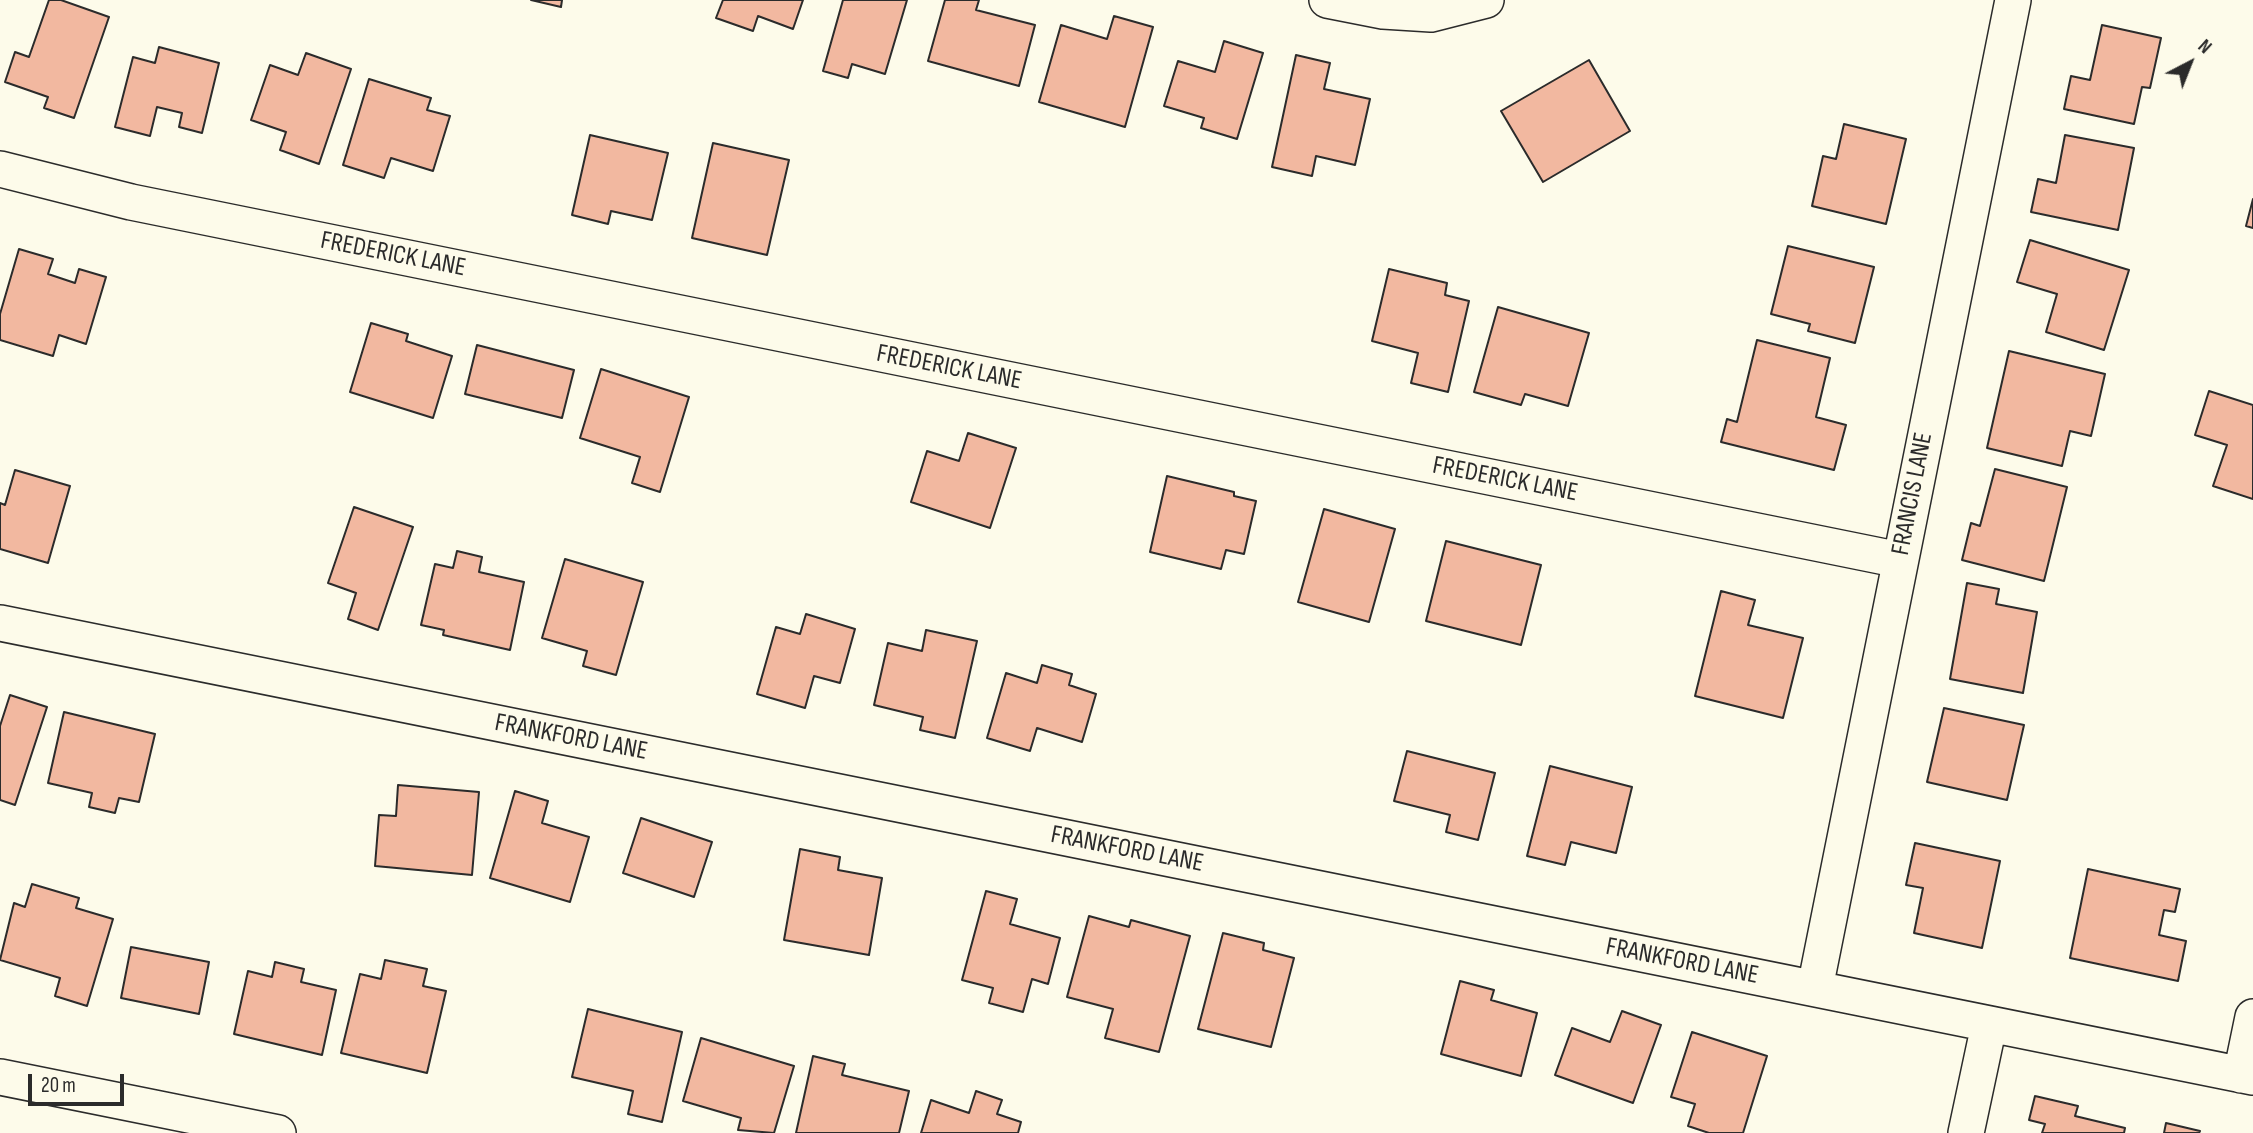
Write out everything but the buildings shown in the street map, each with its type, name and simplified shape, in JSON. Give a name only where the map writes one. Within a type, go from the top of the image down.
[{"type":"street","points":[[1327,0],[1395,13],[1431,15],[1486,0]]},
{"type":"street","name":"FRANCIS LANE","points":[[1815,988],[2013,0]]},
{"type":"street","name":"FREDERICK LANE","points":[[0,169],[131,202],[1900,560]]},
{"type":"street","name":"FRANKFORD LANE","points":[[0,623],[2247,1076]]},
{"type":"street","points":[[2247,1076],[2253,1017]]},
{"type":"street","points":[[1966,1133],[1989,1025]]},
{"type":"street","points":[[0,1077],[278,1133]]}]
